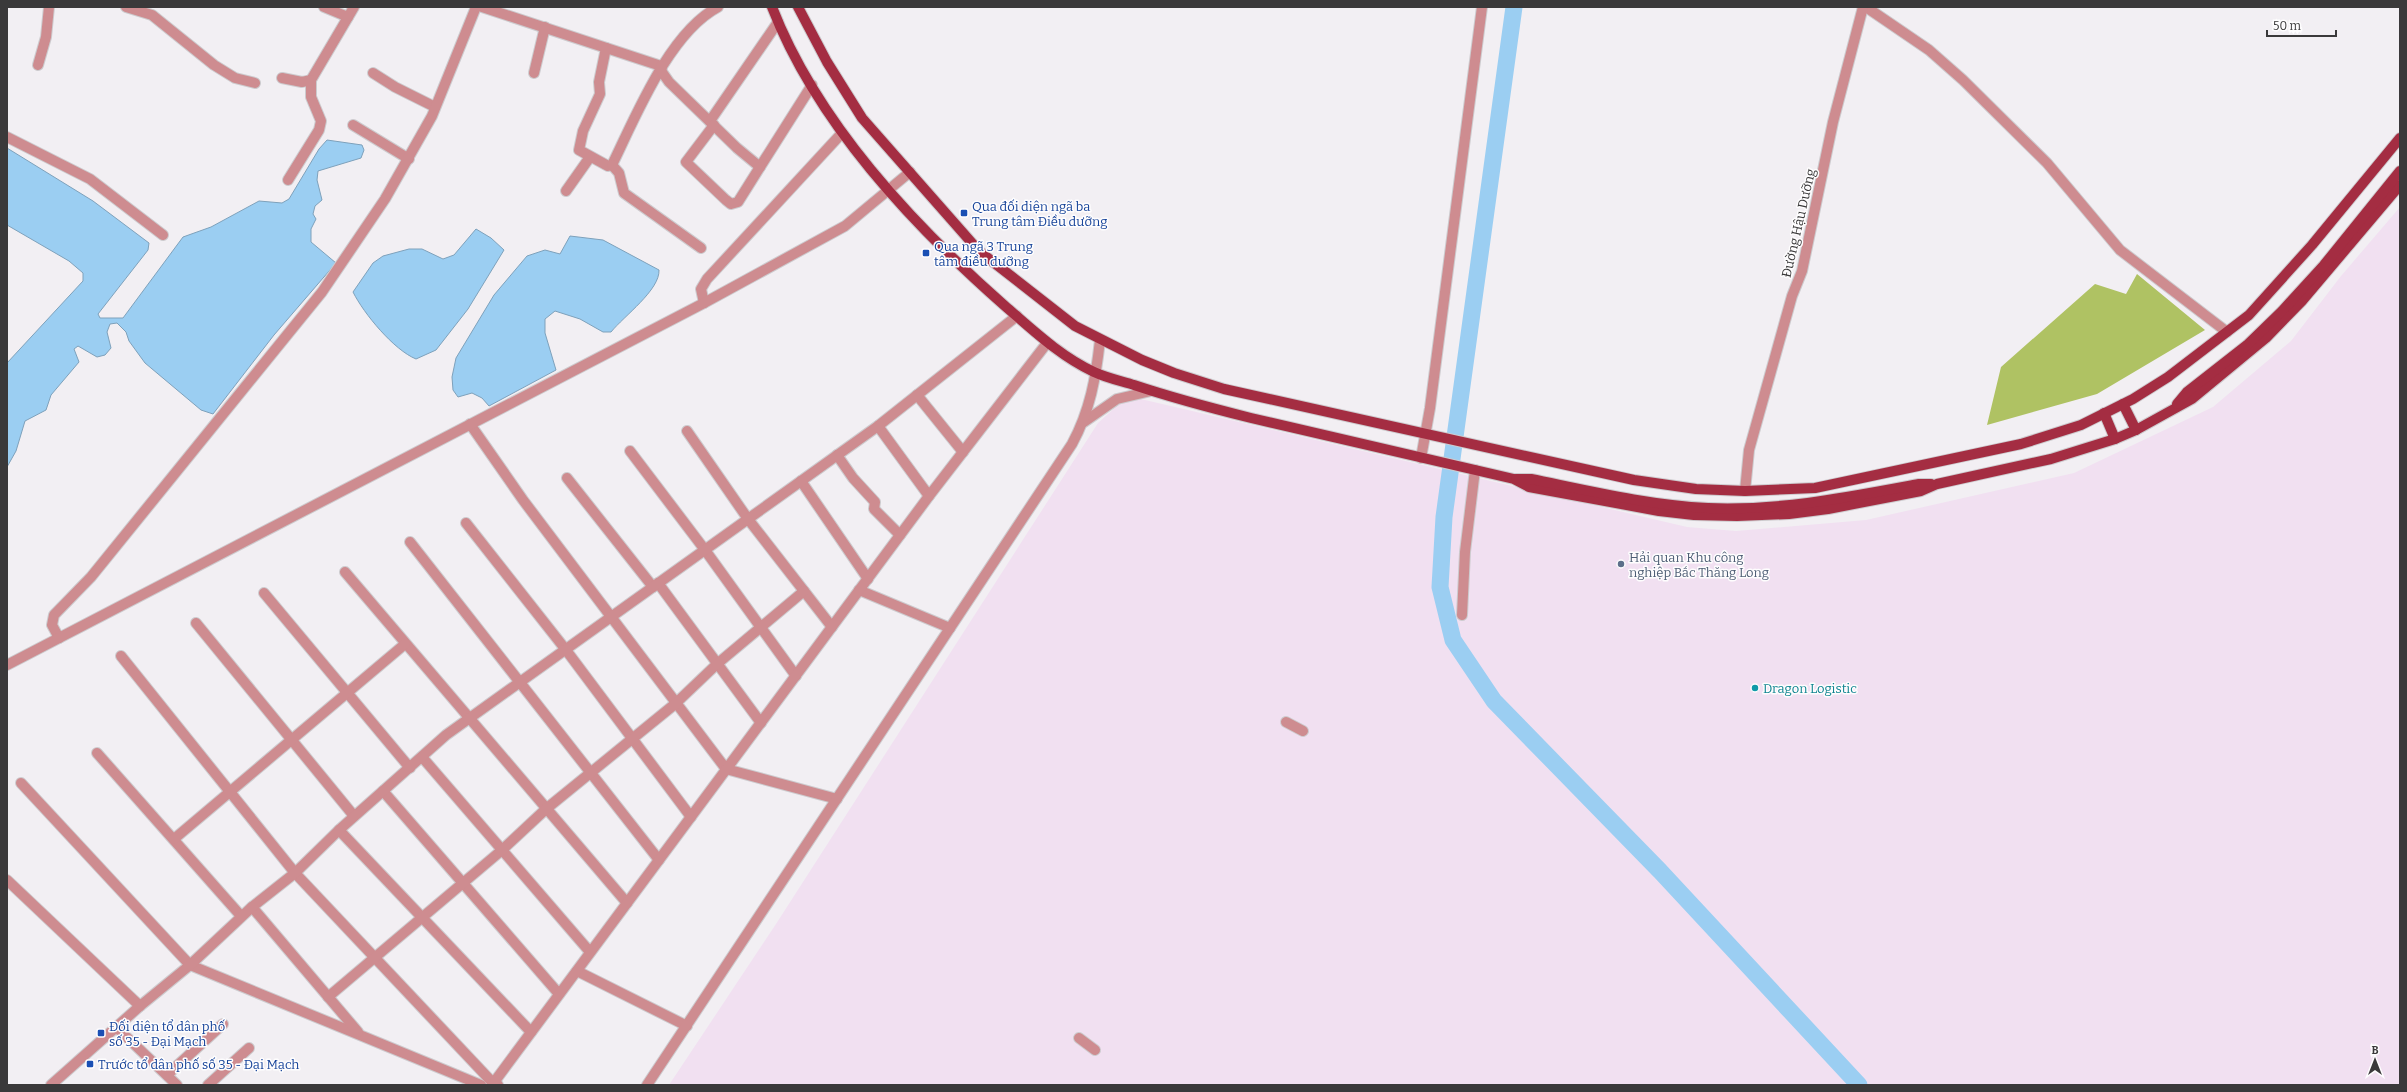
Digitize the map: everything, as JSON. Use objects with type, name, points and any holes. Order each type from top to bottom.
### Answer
[{"type":"main road","points":[[772,7],[778,22],[812,85],[842,133],[890,190],[936,241],[1047,343],[1096,373],[1191,404],[1514,479],[1529,487],[1658,511],[1694,515],[1737,516],[1789,514],[1828,509],[1921,491],[1937,484],[2051,459],[2114,439],[2136,430],[2174,407],[2192,399],[2266,338],[2302,301],[2400,185]]},
{"type":"main road","points":[[798,7],[827,62],[862,118],[979,251],[1075,326],[1100,340],[1174,373],[1224,389],[1634,480],[1696,489],[1745,490],[1822,486],[2021,444],[2081,425],[2123,404],[2168,377],[2249,315],[2312,245],[2400,138]]},
{"type":"main road","points":[[2174,407],[2187,392],[2247,344],[2282,311],[2324,265],[2400,171]]},
{"type":"main road","points":[[2123,404],[2136,430]]},
{"type":"main road","points":[[2104,413],[2114,439]]},
{"type":"street","points":[[38,65],[46,37],[49,7]]},
{"type":"street","points":[[126,7],[154,11],[214,65],[235,78],[255,83]]},
{"type":"street","points":[[324,7],[348,17]]},
{"type":"street","points":[[288,180],[319,130],[321,121],[311,97],[311,80],[354,7]]},
{"type":"street","points":[[59,638],[52,625],[54,615],[91,577],[322,292],[385,200],[409,159],[435,107],[476,7]]},
{"type":"street","points":[[482,7],[661,66]]},
{"type":"street","points":[[612,165],[661,66],[702,11],[718,7]]},
{"type":"street","points":[[1421,458],[1426,435],[1482,7]]},
{"type":"street","name":"Đường Hậu Dưỡng","points":[[1745,490],[1749,450],[1790,303],[1802,271],[1833,122],[1863,7]]},
{"type":"street","points":[[1866,7],[1929,50],[1963,80],[2047,163],[2120,250],[2227,332]]},
{"type":"street","points":[[778,22],[686,162],[731,204],[738,202],[812,85]]},
{"type":"street","points":[[534,73],[546,27]]},
{"type":"street","points":[[606,48],[599,82],[600,94],[583,131],[580,151],[606,166],[612,165]]},
{"type":"street","points":[[661,66],[666,79],[760,167]]},
{"type":"street","points":[[373,74],[435,107]]},
{"type":"street","points":[[282,78],[300,82],[311,80]]},
{"type":"street","points":[[353,125],[409,159]]},
{"type":"street","points":[[704,303],[701,289],[707,279],[842,133]]},
{"type":"street","points":[[7,137],[90,179],[163,235]]},
{"type":"street","points":[[566,191],[590,157]]},
{"type":"street","points":[[612,165],[619,173],[624,193],[702,248]]},
{"type":"street","points":[[7,665],[704,303],[845,226],[910,172]]},
{"type":"street","points":[[50,1085],[140,1006],[190,965],[241,916],[295,873],[354,816],[422,756],[519,683],[878,426],[1017,316]]},
{"type":"street","points":[[647,1085],[1072,444],[1084,422],[1096,373],[1100,340]]},
{"type":"street","points":[[121,656],[295,873],[494,1084],[658,860],[929,496],[1047,343]]},
{"type":"street","points":[[1084,422],[1117,399],[1151,391]]},
{"type":"street","points":[[917,395],[963,452]]},
{"type":"street","points":[[470,424],[523,500],[726,770],[837,799]]},
{"type":"street","points":[[878,426],[929,496]]},
{"type":"street","points":[[687,431],[748,520],[832,627]]},
{"type":"street","points":[[630,451],[705,550],[759,627],[796,676]]},
{"type":"street","points":[[837,455],[853,478],[875,502],[874,509],[900,535]]},
{"type":"street","points":[[1462,615],[1465,552],[1475,470]]},
{"type":"street","points":[[567,478],[656,585],[761,723]]},
{"type":"street","points":[[801,481],[868,579]]},
{"type":"street","points":[[466,523],[566,650],[691,817]]},
{"type":"street","points":[[410,542],[658,860]]},
{"type":"street","points":[[345,572],[468,720],[627,903]]},
{"type":"street","points":[[859,590],[950,628]]},
{"type":"street","points":[[328,997],[502,850],[546,809],[633,740],[675,704],[759,627],[804,591]]},
{"type":"street","points":[[264,593],[410,768]]},
{"type":"street","points":[[196,623],[354,816]]},
{"type":"street","points":[[174,839],[229,791],[405,644]]},
{"type":"street","points":[[1286,722],[1303,731]]},
{"type":"street","points":[[96,753],[241,916]]},
{"type":"street","points":[[422,756],[590,952]]},
{"type":"street","points":[[21,783],[190,965],[481,1085]]},
{"type":"street","points":[[383,791],[559,994]]},
{"type":"street","points":[[339,830],[531,1032]]},
{"type":"street","points":[[7,880],[140,1006]]},
{"type":"street","points":[[252,907],[359,1034]]},
{"type":"street","points":[[576,971],[687,1026]]},
{"type":"street","points":[[167,1075],[224,1024]]},
{"type":"street","points":[[116,1027],[177,1085]]},
{"type":"street","points":[[1079,1038],[1095,1050]]},
{"type":"street","points":[[208,1085],[248,1048]]},
{"type":"shaded area","points":[[2400,207],[2400,1085],[669,1085],[776,924],[1098,423],[1128,396],[1687,527],[1736,531],[1866,520],[2074,473],[2213,407],[2291,341],[2341,276]]},
{"type":"green space","points":[[2137,274],[2205,330],[2097,394],[1987,425],[2001,367],[2095,284],[2126,294]]},
{"type":"water","points":[[327,140],[362,145],[364,150],[361,158],[318,171],[317,180],[322,200],[315,206],[313,214],[316,219],[311,229],[311,242],[336,263],[274,335],[213,414],[201,410],[145,363],[129,341],[126,332],[117,323],[110,324],[107,332],[111,348],[105,355],[97,357],[78,346],[74,349],[79,362],[51,395],[46,410],[25,421],[16,451],[7,467],[7,363],[83,281],[83,273],[69,261],[7,225],[7,148],[93,201],[149,243],[148,250],[98,314],[100,318],[123,318],[183,237],[211,227],[259,201],[282,203],[289,199],[319,149]]},
{"type":"water","points":[[476,229],[491,238],[504,250],[468,309],[436,350],[416,359],[398,348],[389,340],[364,310],[353,292],[373,263],[383,256],[409,249],[422,249],[443,259],[454,255]]},
{"type":"water","points":[[570,236],[603,240],[659,270],[658,278],[654,286],[611,332],[603,332],[580,319],[555,311],[545,319],[545,333],[556,370],[489,406],[482,398],[472,393],[458,397],[453,390],[452,377],[456,358],[494,295],[527,256],[545,250],[560,254]]},
{"type":"waterway","points":[[1514,7],[1444,517],[1440,587],[1453,640],[1494,701],[1660,871],[1859,1085]]},
{"type":"place","name":"Qua đối diện ngã ba Trung tâm Điều dưỡng","points":[[964,213]]},
{"type":"place","name":"Qua ngã 3 Trung tâm điều dưỡng","points":[[926,253]]},
{"type":"place","name":"Hải quan Khu công nghiệp Bắc Thăng Long","points":[[1621,564]]},
{"type":"place","name":"Dragon Logistic","points":[[1755,688]]},
{"type":"place","name":"Đối diện tổ dân phố số 35 - Đại Mạch","points":[[101,1033]]},
{"type":"place","name":"Trước tổ dân phố số 35 - Đại Mạch","points":[[90,1064]]}]
